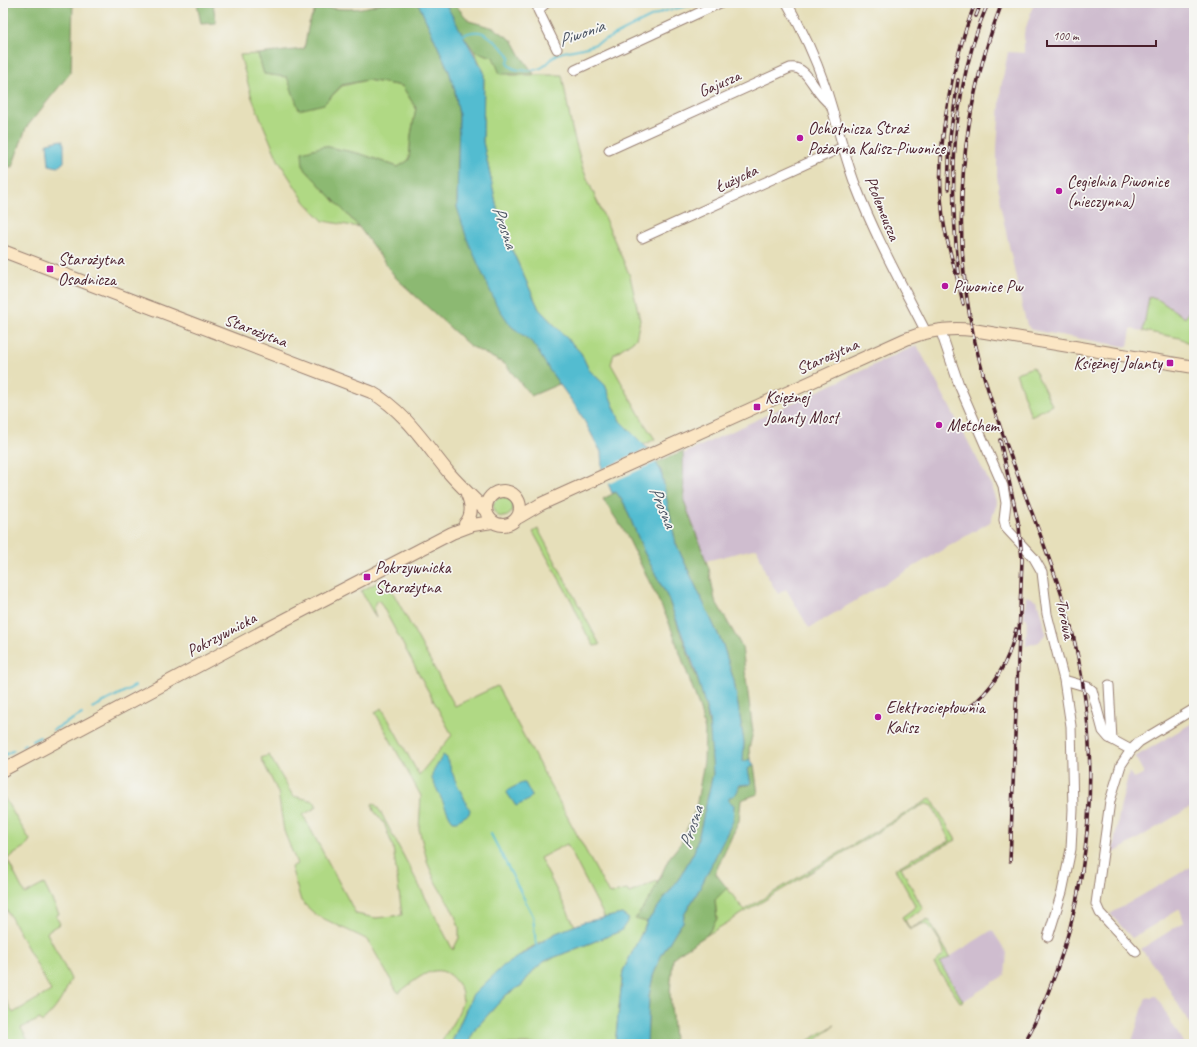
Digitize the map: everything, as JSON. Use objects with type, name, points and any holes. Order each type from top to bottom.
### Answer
[{"type":"street","points":[[546,3],[538,10],[556,50]]},
{"type":"street","points":[[575,70],[720,3]]},
{"type":"street","name":"Ptolemeusza","points":[[787,3],[814,58],[855,183],[882,250],[926,332]]},
{"type":"street","name":"Gajusza","points":[[610,150],[790,68],[801,70],[806,74],[818,94],[830,104]]},
{"type":"street","name":"Łużycka","points":[[642,238],[843,146]]},
{"type":"street","name":"Starożytna","points":[[3,251],[371,392],[389,403],[404,417],[466,491],[486,511]]},
{"type":"street","points":[[940,329],[977,330],[1194,367]]},
{"type":"street","name":"Starożytna","points":[[541,504],[906,338],[940,329]]},
{"type":"street","name":"Torowa","points":[[940,329],[959,385],[1003,486],[1006,503],[1004,520],[1006,528],[1034,558],[1042,572],[1047,614],[1064,680],[1071,726],[1073,825],[1065,878],[1055,918],[1048,937]]},
{"type":"street","points":[[466,491],[491,495],[501,491],[506,491],[515,495],[521,505],[519,517]]},
{"type":"street","points":[[461,528],[471,512],[472,506],[466,491]]},
{"type":"street","points":[[491,495],[486,505],[486,511],[492,522],[496,524],[506,525],[515,521],[541,504]]},
{"type":"street","points":[[518,499],[532,504],[541,504]]},
{"type":"street","name":"Pokrzywnicka","points":[[3,770],[271,627],[461,528],[486,511]]},
{"type":"street","name":"Pokrzywnicka","points":[[461,528],[473,524],[492,522]]},
{"type":"street","points":[[1064,680],[1088,687],[1092,690],[1103,731],[1112,740],[1130,750]]},
{"type":"street","points":[[1109,685],[1112,740]]},
{"type":"street","points":[[1136,952],[1100,912],[1096,899],[1110,800],[1122,765],[1130,750],[1139,742],[1194,709]]},
{"type":"shaded area","points":[[1034,3],[1194,3],[1194,303],[1185,318],[1159,300],[1149,297],[1143,331],[1131,329],[1128,347],[1032,330],[1027,325],[1000,204],[997,175],[997,148],[1001,87],[1008,52],[1024,53],[1024,33]]},
{"type":"shaded area","points":[[917,345],[991,485],[997,504],[990,522],[809,628],[786,589],[778,594],[766,574],[757,548],[706,561],[684,501],[683,454]]},
{"type":"shaded area","points":[[1026,596],[1037,600],[1046,633],[1039,642],[1026,646],[1027,618],[1024,618]]},
{"type":"shaded area","points":[[1194,722],[1194,813],[1189,808],[1112,854],[1121,804],[1129,772],[1134,779],[1144,773],[1135,757]]},
{"type":"shaded area","points":[[1194,865],[1194,1031],[1160,974],[1141,949],[1184,922],[1180,909],[1132,938],[1110,914]]},
{"type":"shaded area","points":[[992,930],[1007,953],[1005,975],[963,1001],[940,963]]},
{"type":"shaded area","points":[[1156,996],[1184,1044],[1131,1044],[1146,998]]},
{"type":"green space","points":[[3,3],[73,3],[71,72],[26,128],[12,167],[3,166]]},
{"type":"green space","points":[[197,3],[213,3],[216,23],[201,24]]},
{"type":"green space","points":[[381,3],[418,3],[449,71],[455,91],[459,115],[457,207],[511,326],[533,343],[559,384],[531,396],[505,364],[470,346],[396,278],[359,227],[303,167],[302,152],[324,146],[361,154],[398,167],[409,160],[411,135],[416,108],[402,86],[367,80],[342,85],[324,104],[299,110],[287,77],[264,74],[258,54],[304,49],[309,23],[317,6],[358,9]]},
{"type":"green space","points":[[445,3],[454,3],[469,21],[494,28],[513,41],[521,56],[534,74],[500,74],[493,57],[474,51],[460,31]]},
{"type":"green space","points":[[474,51],[493,57],[510,75],[562,75],[572,129],[583,169],[630,276],[640,320],[636,339],[614,354],[611,364],[655,439],[644,445],[620,421],[605,385],[589,370],[581,353],[539,309],[501,226],[483,142],[484,72]]},
{"type":"green space","points":[[258,54],[264,74],[287,77],[324,104],[342,86],[367,80],[402,86],[416,108],[411,135],[409,160],[398,167],[361,154],[324,146],[303,167],[359,227],[323,221],[305,202],[278,160],[252,98],[240,55]]},
{"type":"green space","points":[[1149,297],[1159,300],[1185,318],[1194,303],[1194,346],[1180,338],[1143,331]]},
{"type":"green space","points":[[1033,367],[1052,405],[1031,416],[1016,373]]},
{"type":"green space","points":[[683,451],[684,501],[709,569],[715,600],[742,647],[753,732],[749,749],[750,759],[743,763],[744,742],[734,681],[723,645],[676,544],[661,471],[656,463]]},
{"type":"green space","points":[[616,492],[624,503],[644,552],[668,598],[704,698],[711,735],[713,774],[694,852],[680,877],[647,922],[635,919],[651,897],[669,858],[681,843],[696,808],[704,761],[705,731],[699,706],[668,620],[626,534],[603,499]]},
{"type":"green space","points":[[499,497],[507,497],[513,503],[513,511],[507,517],[499,517],[493,511],[493,503]]},
{"type":"green space","points":[[538,529],[600,645],[594,646],[586,633],[572,602],[533,532]]},
{"type":"green space","points":[[385,578],[455,706],[497,686],[609,894],[627,890],[630,893],[659,880],[651,897],[636,918],[647,922],[623,971],[615,1044],[471,1044],[470,1039],[476,1028],[506,995],[522,985],[533,971],[545,961],[616,933],[622,914],[605,918],[567,844],[540,858],[575,926],[556,933],[525,951],[472,996],[451,1044],[441,1044],[459,1011],[462,1003],[462,997],[459,986],[450,975],[442,971],[428,973],[398,993],[368,940],[316,915],[301,901],[291,867],[297,864],[284,831],[278,792],[261,758],[269,755],[293,796],[314,801],[317,807],[303,815],[356,914],[376,918],[402,915],[393,847],[384,823],[374,811],[372,804],[374,803],[380,811],[453,950],[459,938],[459,927],[454,913],[436,883],[428,864],[419,829],[421,796],[375,712],[382,708],[419,775],[452,735],[379,600],[375,603],[374,612],[376,618],[361,591]]},
{"type":"green space","points":[[754,765],[758,794],[741,800],[739,821],[716,871],[716,874],[727,888],[715,900],[717,919],[707,935],[676,955],[673,959],[670,993],[674,1039],[670,1044],[649,1044],[647,1043],[649,996],[653,976],[661,956],[683,922],[684,915],[700,888],[712,863],[729,797],[739,785],[749,785],[748,769]]},
{"type":"green space","points":[[3,796],[30,840],[25,847],[7,859],[25,894],[44,884],[59,914],[56,916],[60,924],[49,930],[47,933],[71,979],[59,1002],[42,1022],[40,1019],[21,1028],[30,1044],[3,1044],[3,995],[13,1013],[51,991],[3,903]]},
{"type":"green space","points":[[931,798],[956,840],[901,867],[923,909],[905,920],[910,929],[928,919],[950,957],[940,963],[963,1001],[960,1002],[934,964],[944,954],[942,946],[936,935],[925,924],[920,924],[910,930],[902,917],[914,908],[915,905],[895,869],[915,857],[950,841],[932,806],[926,804],[707,935],[717,919],[715,900],[727,888],[744,910]]},
{"type":"green space","points":[[835,1025],[811,1044],[802,1044]]},
{"type":"water","name":"Prosna","points":[[418,3],[445,3],[484,72],[483,142],[501,226],[539,309],[581,353],[589,370],[605,385],[620,421],[647,448],[661,471],[676,544],[723,645],[734,681],[744,742],[743,762],[750,759],[754,765],[748,769],[751,784],[739,785],[736,793],[729,797],[729,801],[734,805],[733,821],[700,888],[684,915],[683,922],[661,956],[653,976],[649,996],[647,1044],[615,1044],[623,971],[647,922],[680,877],[694,852],[713,774],[709,718],[694,666],[668,598],[644,552],[624,503],[616,492],[612,493],[602,469],[601,452],[579,411],[550,371],[533,343],[511,326],[496,304],[467,239],[457,207],[459,115],[455,91],[449,71]]},
{"type":"water","points":[[62,140],[64,144],[64,162],[58,167],[49,165],[47,143]]},
{"type":"water","points":[[443,755],[447,758],[455,780],[470,810],[469,814],[457,821],[453,821],[450,817],[432,779],[432,774]]},
{"type":"water","points":[[525,783],[532,796],[527,801],[516,806],[507,793],[508,790]]},
{"type":"water","points":[[622,914],[629,919],[621,931],[545,961],[533,971],[522,985],[506,995],[476,1028],[470,1039],[471,1044],[451,1044],[472,996],[503,966],[556,933],[584,922]]},
{"type":"pier","points":[[649,448],[657,462],[606,485],[600,470]]},
{"type":"waterway","name":"Piwonia","points":[[461,36],[473,32],[487,35],[507,53],[510,58],[507,63],[509,66],[521,70],[535,70],[544,66],[557,54],[585,48],[662,12],[694,3]]},
{"type":"waterway","points":[[92,708],[135,686]]},
{"type":"waterway","points":[[53,730],[82,714]]},
{"type":"waterway","points":[[32,741],[40,737]]},
{"type":"waterway","points":[[3,756],[14,750]]},
{"type":"waterway","points":[[491,834],[533,916],[536,945]]},
{"type":"railway","points":[[963,304],[943,218],[941,165],[943,137],[952,81],[966,28],[975,3]]},
{"type":"railway","points":[[976,16],[981,3]]},
{"type":"railway","points":[[959,273],[954,205],[956,136],[960,102],[967,68],[976,35],[988,3]]},
{"type":"railway","points":[[1002,3],[988,43],[977,84],[969,126],[964,168],[962,254],[974,338],[982,371],[1003,435],[1061,593],[1076,649],[1086,706],[1090,764],[1088,822],[1080,880],[1067,936],[1049,991],[1024,1044]]},
{"type":"railway","points":[[948,189],[950,137],[958,80]]},
{"type":"railway","points":[[1000,440],[1019,526],[1022,560],[1010,861]]},
{"type":"railway","points":[[965,711],[992,685],[1009,653],[1016,629]]},
{"type":"place","name":"Ochotnicza Straż Pożarna Kalisz-Piwonice","points":[[800,138]]},
{"type":"place","name":"Cegielnia Piwonice (nieczynna)","points":[[1059,191]]},
{"type":"place","name":"Starożytna Osadnicza","points":[[50,269]]},
{"type":"place","name":"Piwonice Pw","points":[[945,286]]},
{"type":"place","name":"Księżnej Jolanty","points":[[1170,363]]},
{"type":"place","name":"Księżnej Jolanty Most","points":[[757,407]]},
{"type":"place","name":"Metchem","points":[[939,425]]},
{"type":"place","name":"Pokrzywnicka Starożytna","points":[[367,577]]},
{"type":"place","name":"Elektrociepłownia Kalisz","points":[[878,717]]}]
